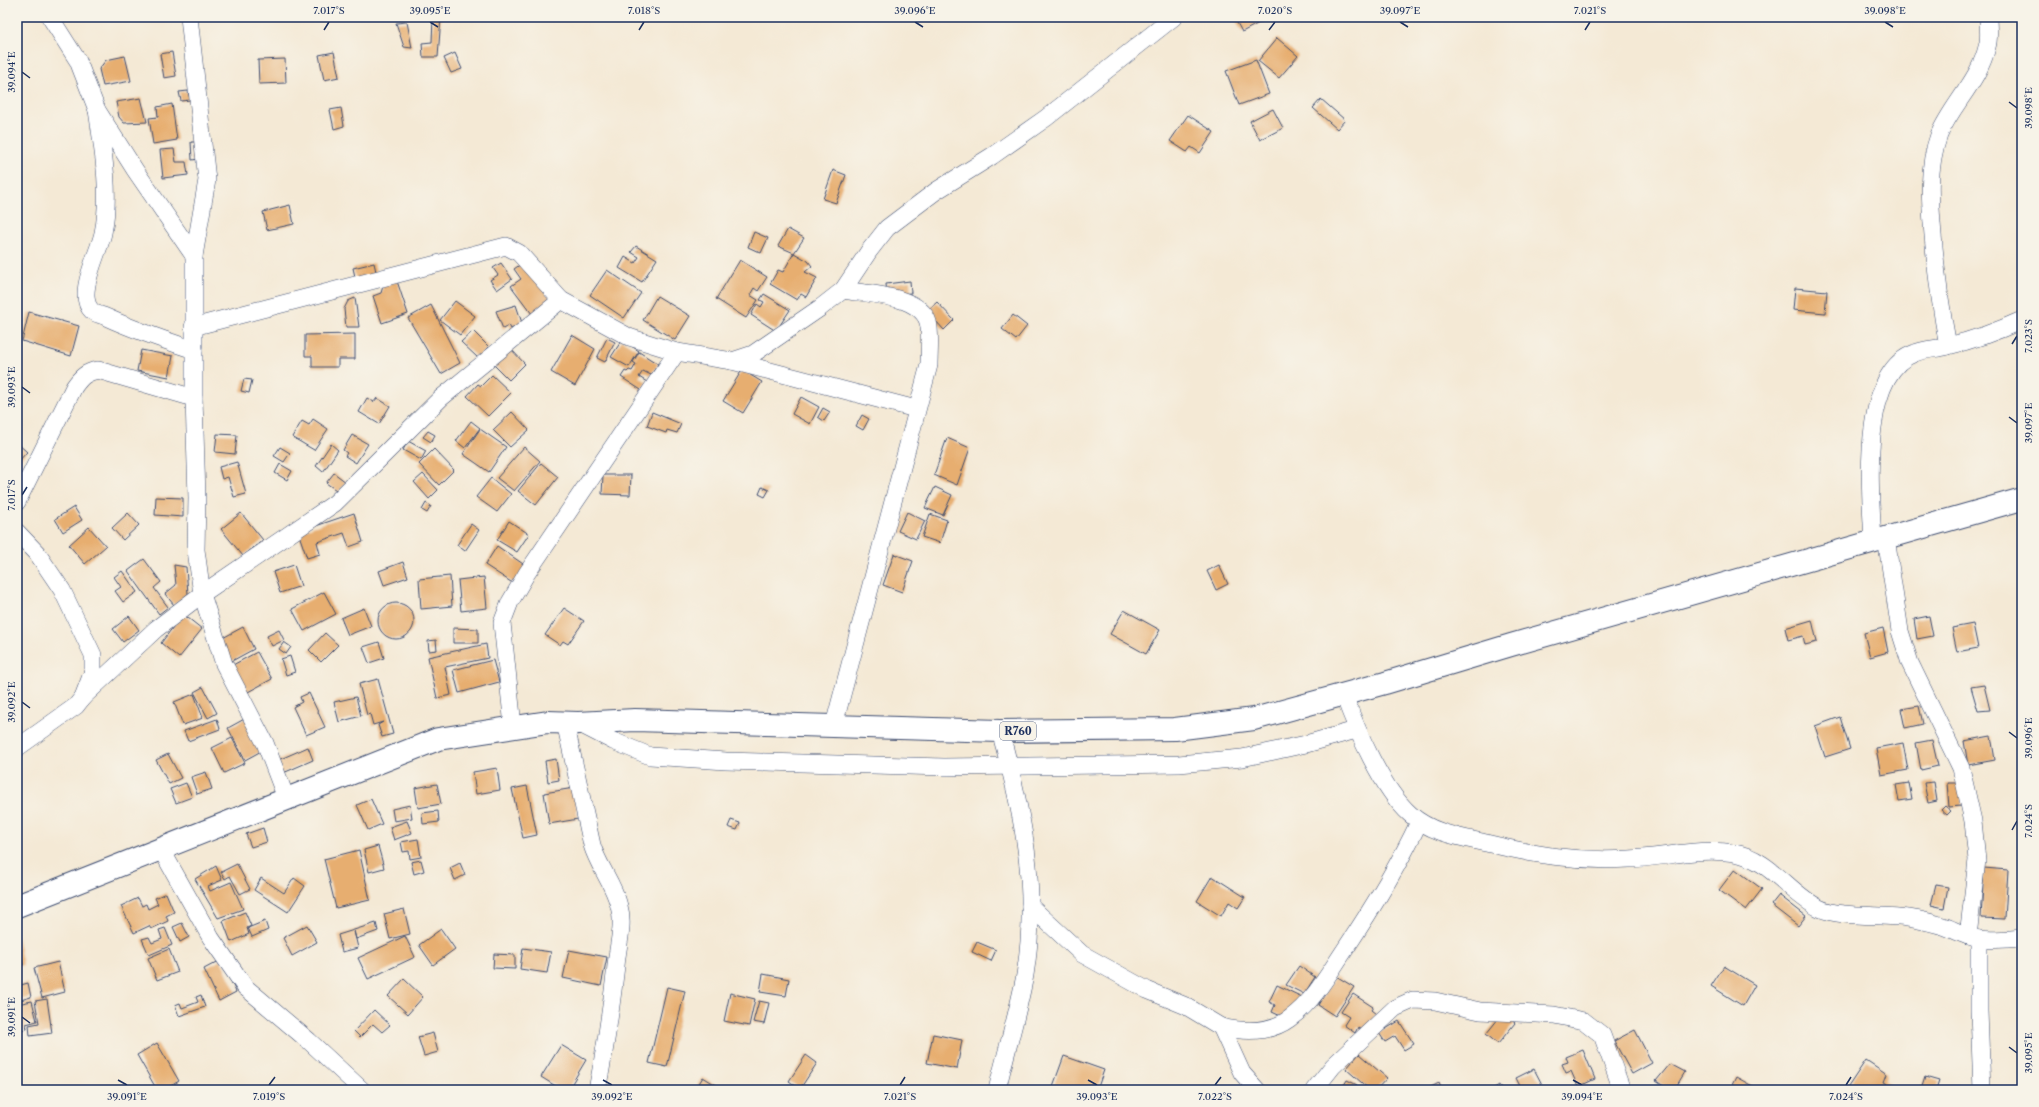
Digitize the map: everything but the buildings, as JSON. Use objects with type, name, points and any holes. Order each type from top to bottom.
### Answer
[{"type":"main road","name":"R760","points":[[17,906],[286,798],[438,739],[513,726],[548,722],[635,720],[1000,731],[1175,729],[1254,719],[1344,695],[1518,643],[2022,499]]},
{"type":"street","points":[[50,17],[78,61],[97,110],[135,170],[194,256]]},
{"type":"street","points":[[189,17],[207,180],[194,256],[193,327],[197,498],[196,550],[202,594],[224,664],[265,743],[286,798]]},
{"type":"street","points":[[732,361],[753,354],[843,290],[869,251],[887,228],[936,191],[992,156],[1046,118],[1174,17]]},
{"type":"street","points":[[1948,346],[1940,304],[1929,182],[1933,155],[1940,134],[1975,77],[1983,60],[1988,46],[1988,17]]},
{"type":"street","points":[[97,110],[105,158],[106,197],[103,233],[85,290],[85,300],[92,311],[114,321],[194,350]]},
{"type":"street","points":[[193,327],[502,246],[510,247],[519,253],[562,300],[590,318],[628,337],[677,352],[732,361],[916,409]]},
{"type":"street","points":[[834,725],[916,409],[929,365],[928,323],[922,310],[908,302],[843,290]]},
{"type":"street","points":[[17,748],[76,706],[83,697],[156,629],[202,594],[335,503],[441,398],[562,300]]},
{"type":"street","points":[[1982,1090],[1974,938],[1977,860],[1973,821],[1961,768],[1916,677],[1900,631],[1879,540],[1871,487],[1872,423],[1877,402],[1888,377],[1903,361],[1914,353],[1988,336],[2022,320]]},
{"type":"street","points":[[513,726],[502,622],[510,602],[527,573],[677,352]]},
{"type":"street","points":[[17,502],[74,387],[80,378],[89,372],[98,370],[194,398]]},
{"type":"street","points":[[17,532],[37,553],[62,590],[93,655],[93,671],[83,697]]},
{"type":"street","points":[[1344,695],[1356,730],[1389,788],[1402,806],[1419,822],[1446,834],[1565,859],[1596,861],[1712,851],[1735,853],[1748,857],[1771,870],[1806,899],[1821,909],[1835,912],[1907,918],[1932,922],[1974,938],[2022,938]]},
{"type":"street","points":[[572,722],[625,747],[650,756],[726,761],[1010,767],[1179,764],[1242,758],[1306,744],[1356,730]]},
{"type":"street","points":[[572,722],[592,845],[595,855],[620,906],[621,919],[612,997],[597,1090]]},
{"type":"street","points":[[997,1090],[1025,974],[1030,906],[1028,853],[1021,812],[1000,731]]},
{"type":"street","points":[[1030,906],[1082,954],[1147,990],[1186,1006],[1221,1027],[1237,1030],[1262,1030],[1288,1020],[1312,997],[1366,918],[1408,847],[1419,822]]},
{"type":"street","points":[[161,849],[211,938],[244,987],[309,1041],[362,1090]]},
{"type":"street","points":[[1314,1090],[1333,1066],[1395,1008],[1413,1000],[1435,1001],[1480,1011],[1554,1015],[1584,1021],[1602,1035],[1622,1090]]},
{"type":"street","points":[[1221,1027],[1242,1073],[1257,1090]]}]
